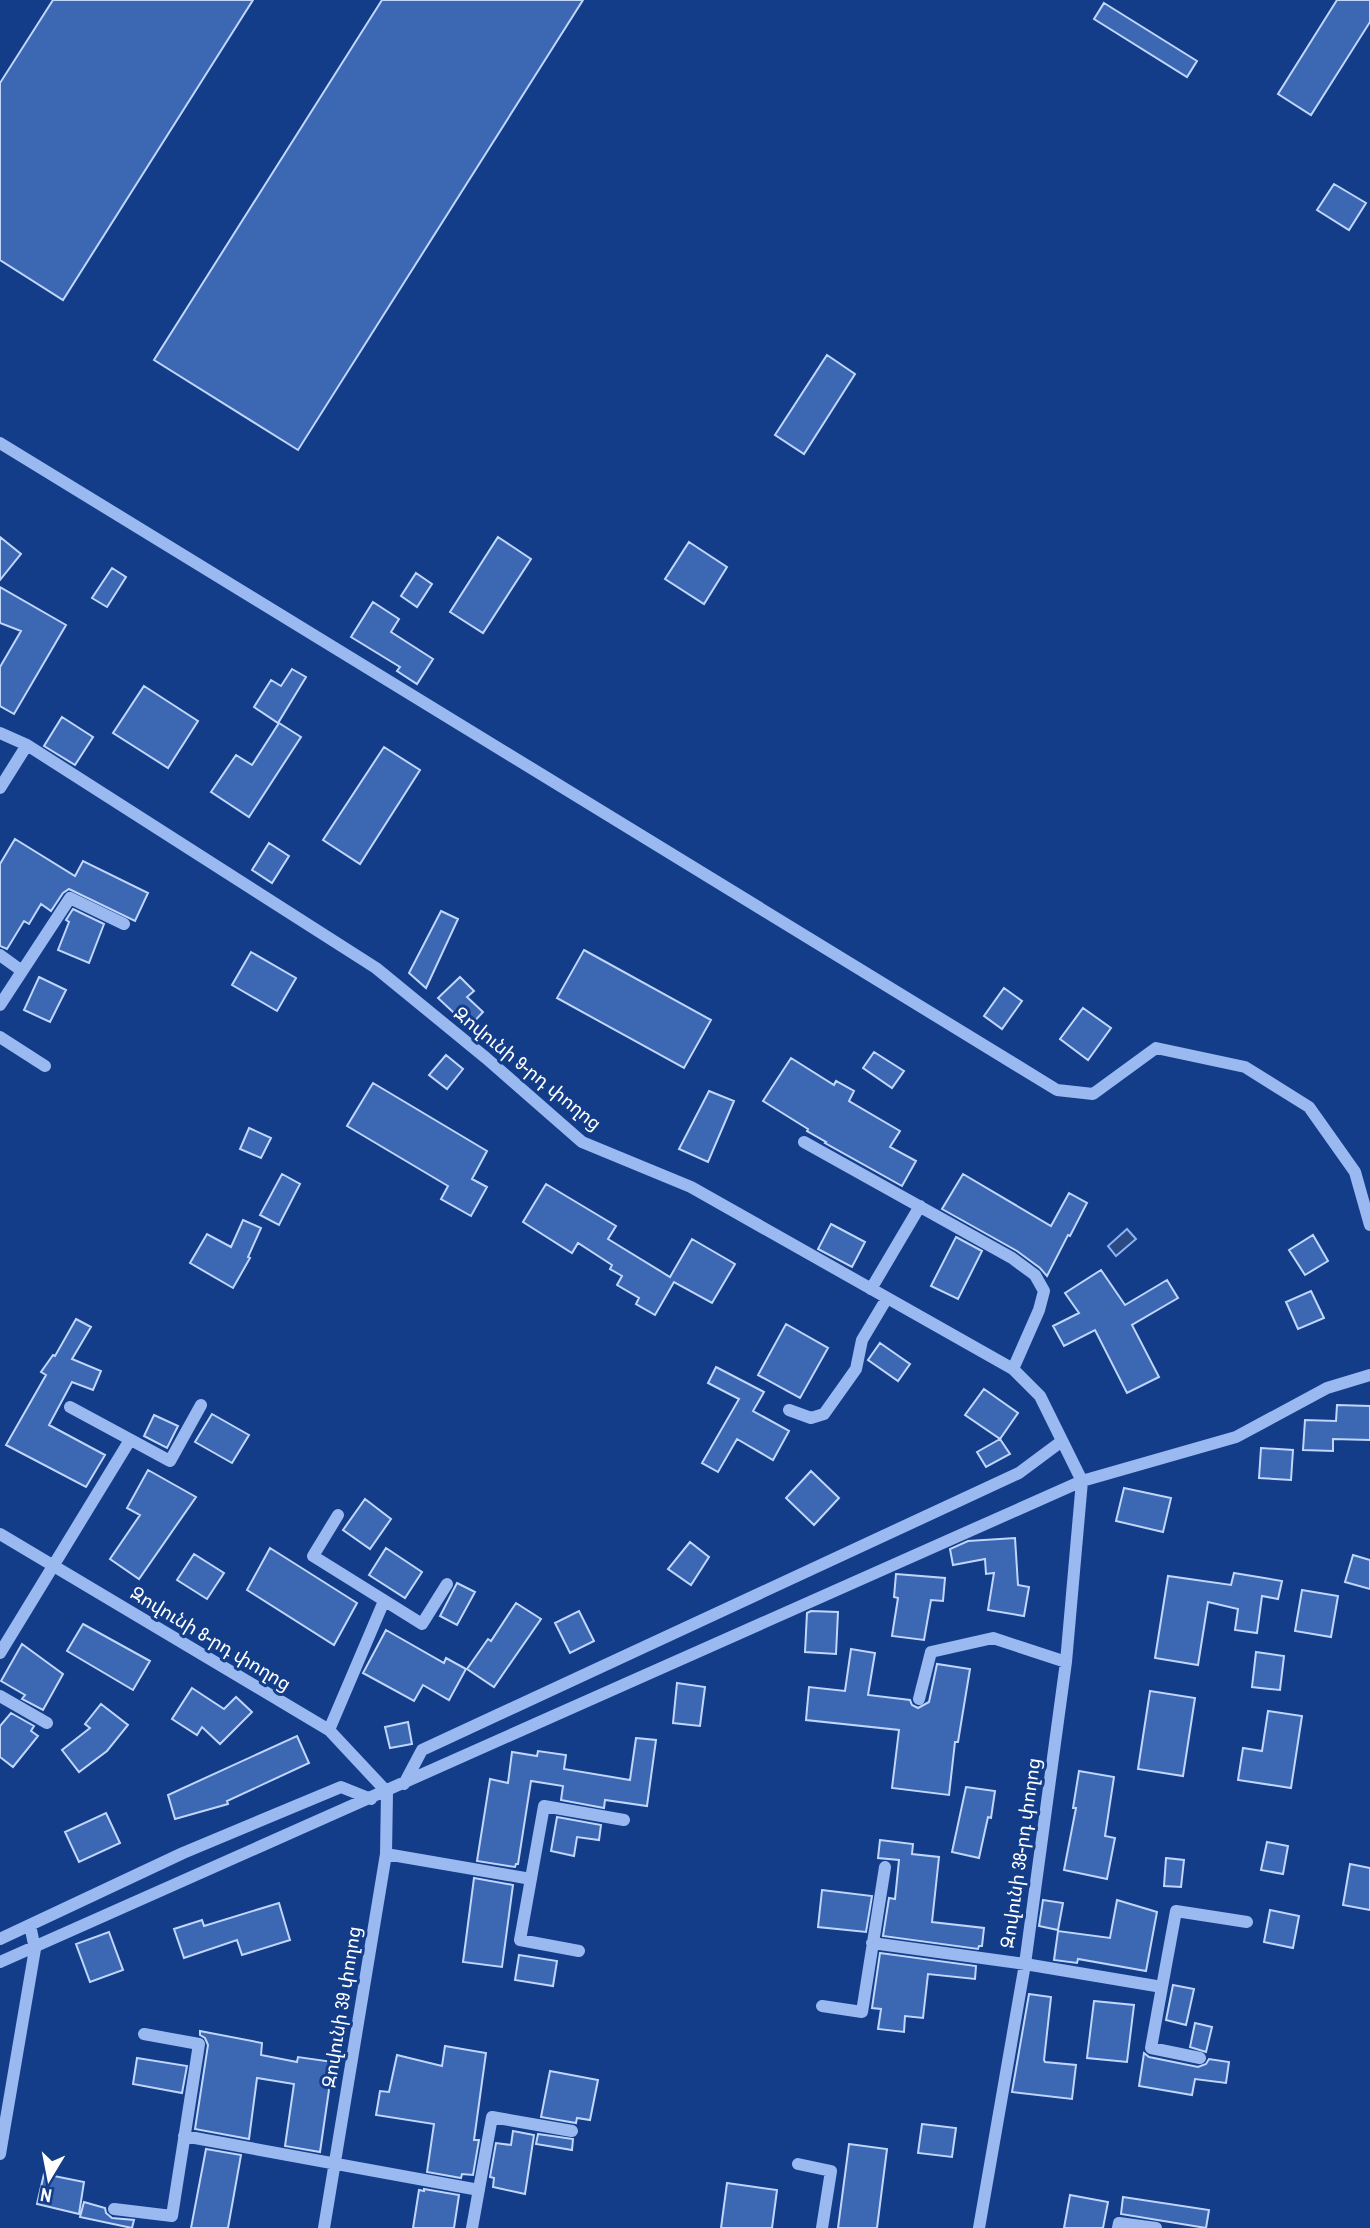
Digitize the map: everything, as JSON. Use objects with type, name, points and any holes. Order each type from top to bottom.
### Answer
[{"type":"street","points":[[0,443],[1057,1090],[1093,1094],[1156,1048],[1245,1067],[1309,1107],[1355,1172],[1370,1225]]},
{"type":"street","name":"Զովունի 9-րդ փողոց","points":[[0,733],[27,745],[376,968],[486,1058],[582,1142],[691,1187],[1013,1370],[1040,1396],[1082,1481]]},
{"type":"street","points":[[0,788],[27,745]]},
{"type":"street","points":[[0,1005],[70,898],[124,925]]},
{"type":"street","points":[[0,955],[23,971]]},
{"type":"street","points":[[0,1037],[45,1066]]},
{"type":"street","points":[[804,1142],[1012,1258],[1035,1275],[1044,1291],[1039,1310],[1013,1370]]},
{"type":"street","points":[[871,1289],[920,1206]]},
{"type":"street","points":[[789,1410],[811,1418],[824,1414],[856,1369],[862,1340],[887,1298]]},
{"type":"street","points":[[0,1962],[35,1949],[1082,1481],[1236,1437],[1327,1388],[1370,1375]]},
{"type":"street","points":[[70,1407],[170,1461],[201,1405]]},
{"type":"street","points":[[0,1653],[130,1440]]},
{"type":"street","points":[[404,1784],[422,1750],[1019,1473],[1062,1441]]},
{"type":"street","name":"Զովունի 38-րդ փողոց","points":[[979,2228],[1024,1964],[1066,1662],[1082,1481]]},
{"type":"street","points":[[338,1515],[313,1556],[384,1601],[422,1625],[447,1584]]},
{"type":"street","name":"Զովունի 8-րդ փողոց","points":[[0,1534],[329,1730],[387,1792]]},
{"type":"street","points":[[329,1730],[384,1601]]},
{"type":"street","points":[[919,1699],[931,1652],[993,1638],[1066,1662]]},
{"type":"street","points":[[0,1696],[47,1723]]},
{"type":"street","points":[[0,1939],[183,1853],[341,1787],[371,1799]]},
{"type":"street","name":"Զովունի 39 փողոց","points":[[324,2228],[386,1854],[387,1792]]},
{"type":"street","points":[[579,1951],[520,1940],[544,1806],[624,1820]]},
{"type":"street","points":[[386,1854],[531,1879]]},
{"type":"street","points":[[822,2006],[862,2011],[885,1867]]},
{"type":"street","points":[[1200,2058],[1151,2048],[1176,1910],[1247,1922]]},
{"type":"street","points":[[0,2154],[35,1949],[30,1925]]},
{"type":"street","points":[[872,1943],[1024,1964],[1161,1987]]},
{"type":"street","points":[[114,2209],[172,2216],[199,2043],[144,2034]]},
{"type":"street","points":[[472,2228],[492,2117],[572,2131]]},
{"type":"street","points":[[184,2136],[479,2190]]},
{"type":"street","points":[[798,2164],[831,2171],[822,2228]]},
{"type":"street","points":[[1118,2228],[1119,2223],[1156,2228]]},
{"type":"water","points":[[1127,1229],[1136,1239],[1116,1256],[1108,1246]]},
{"type":"building","points":[[53,0],[253,0],[63,300],[0,260],[0,83]]},
{"type":"building","points":[[382,0],[583,0],[298,450],[154,360]]},
{"type":"building","points":[[1337,0],[1370,0],[1370,22],[1311,115],[1278,94]]},
{"type":"building","points":[[1104,3],[1197,61],[1187,77],[1094,19]]},
{"type":"building","points":[[1334,184],[1366,203],[1349,230],[1317,210]]},
{"type":"building","points":[[827,355],[855,374],[804,454],[775,435]]},
{"type":"building","points":[[0,537],[21,554],[0,580]]},
{"type":"building","points":[[498,537],[531,559],[483,633],[450,612]]},
{"type":"building","points":[[689,542],[727,567],[704,604],[665,579]]},
{"type":"building","points":[[112,568],[126,577],[107,607],[92,598]]},
{"type":"building","points":[[416,573],[432,584],[417,607],[401,596]]},
{"type":"building","points":[[0,587],[66,625],[14,714],[0,706],[0,667],[21,631],[0,623]]},
{"type":"building","points":[[373,602],[399,619],[391,632],[433,659],[417,684],[397,671],[400,667],[351,637]]},
{"type":"building","points":[[292,669],[306,677],[278,723],[254,707],[271,680],[281,686]]},
{"type":"building","points":[[144,686],[198,721],[168,768],[113,733]]},
{"type":"building","points":[[62,717],[93,737],[75,765],[44,746]]},
{"type":"building","points":[[279,723],[301,737],[249,817],[211,792],[236,755],[252,765]]},
{"type":"building","points":[[384,747],[420,770],[360,864],[323,840]]},
{"type":"building","points":[[15,839],[75,876],[83,861],[148,893],[135,921],[69,889],[63,893],[51,911],[41,904],[29,924],[24,921],[7,949],[0,946],[0,864]]},
{"type":"building","points":[[269,843],[289,856],[272,883],[252,870]]},
{"type":"building","points":[[73,909],[104,924],[89,963],[58,950],[69,922],[66,920]]},
{"type":"building","points":[[441,911],[458,919],[426,988],[409,973]]},
{"type":"building","points":[[584,950],[711,1020],[684,1068],[557,998]]},
{"type":"building","points":[[251,952],[296,978],[277,1011],[232,985]]},
{"type":"building","points":[[39,977],[66,990],[50,1022],[24,1010]]},
{"type":"building","points":[[460,977],[474,991],[467,997],[483,1012],[469,1027],[438,998]]},
{"type":"building","points":[[1004,988],[1022,1001],[1002,1029],[984,1016]]},
{"type":"building","points":[[1083,1008],[1111,1028],[1088,1060],[1060,1039]]},
{"type":"building","points":[[874,1052],[904,1071],[892,1088],[863,1068]]},
{"type":"building","points":[[446,1055],[463,1069],[447,1089],[429,1075]]},
{"type":"building","points":[[791,1058],[834,1085],[836,1081],[854,1091],[849,1101],[900,1131],[890,1147],[916,1161],[902,1186],[825,1143],[763,1101]]},
{"type":"building","points":[[373,1083],[487,1151],[472,1179],[487,1187],[471,1216],[441,1199],[448,1186],[347,1126]]},
{"type":"building","points":[[709,1091],[734,1101],[708,1162],[679,1149]]},
{"type":"building","points":[[249,1128],[271,1138],[261,1158],[240,1149]]},
{"type":"building","points":[[282,1174],[300,1184],[279,1225],[260,1215]]},
{"type":"building","points":[[963,1174],[1051,1226],[1069,1193],[1087,1203],[1047,1276],[1017,1251],[942,1209]]},
{"type":"building","points":[[546,1184],[616,1226],[608,1239],[670,1277],[692,1239],[735,1264],[712,1303],[674,1282],[655,1315],[636,1304],[639,1298],[617,1285],[622,1276],[610,1269],[612,1265],[578,1243],[572,1253],[523,1222]]},
{"type":"building","points":[[243,1220],[261,1228],[248,1257],[250,1258],[233,1288],[190,1263],[207,1234],[231,1247]]},
{"type":"building","points":[[831,1224],[865,1242],[852,1267],[818,1249]]},
{"type":"building","points":[[1313,1235],[1328,1261],[1305,1275],[1289,1250]]},
{"type":"building","points":[[956,1237],[982,1251],[958,1299],[931,1286]]},
{"type":"building","points":[[1101,1270],[1125,1305],[1167,1280],[1178,1298],[1132,1325],[1159,1377],[1127,1393],[1095,1330],[1064,1346],[1053,1326],[1079,1313],[1065,1293]]},
{"type":"building","points":[[1311,1291],[1324,1318],[1298,1329],[1286,1302]]},
{"type":"building","points":[[76,1319],[91,1327],[72,1359],[101,1371],[93,1390],[72,1382],[49,1425],[105,1455],[86,1487],[6,1445],[46,1375],[41,1372],[53,1355],[55,1356]]},
{"type":"building","points":[[786,1324],[828,1348],[800,1398],[758,1375]]},
{"type":"building","points":[[880,1343],[910,1364],[898,1381],[868,1360]]},
{"type":"building","points":[[716,1367],[764,1392],[753,1411],[789,1431],[773,1460],[737,1439],[718,1472],[702,1463],[739,1399],[708,1383]]},
{"type":"building","points":[[984,1389],[1018,1413],[1000,1439],[965,1415]]},
{"type":"building","points":[[1337,1405],[1370,1406],[1370,1440],[1333,1439],[1333,1451],[1303,1450],[1305,1420],[1336,1421]]},
{"type":"building","points":[[212,1414],[249,1435],[232,1463],[195,1442]]},
{"type":"building","points":[[154,1415],[178,1426],[167,1448],[144,1436]]},
{"type":"building","points":[[1000,1439],[1010,1454],[986,1467],[977,1452]]},
{"type":"building","points":[[1261,1448],[1293,1450],[1291,1480],[1259,1478]]},
{"type":"building","points":[[148,1470],[196,1497],[139,1579],[110,1559],[140,1515],[127,1508]]},
{"type":"building","points":[[811,1471],[839,1498],[814,1525],[786,1498]]},
{"type":"building","points":[[1124,1488],[1171,1498],[1163,1532],[1116,1521]]},
{"type":"building","points":[[365,1499],[391,1519],[370,1549],[343,1530]]},
{"type":"building","points":[[1015,1538],[1018,1585],[1029,1587],[1024,1616],[988,1610],[994,1573],[986,1574],[985,1559],[953,1565],[950,1549],[968,1541]]},
{"type":"building","points":[[690,1542],[709,1557],[691,1585],[668,1569]]},
{"type":"building","points":[[270,1548],[357,1603],[334,1645],[247,1590]]},
{"type":"building","points":[[386,1548],[422,1572],[405,1598],[369,1575]]},
{"type":"building","points":[[194,1554],[224,1573],[207,1599],[177,1580]]},
{"type":"building","points":[[1353,1555],[1370,1560],[1370,1589],[1345,1582]]},
{"type":"building","points":[[1234,1573],[1282,1581],[1278,1599],[1262,1596],[1257,1633],[1235,1630],[1238,1609],[1208,1602],[1198,1665],[1155,1658],[1168,1576],[1231,1585]]},
{"type":"building","points":[[896,1574],[945,1578],[943,1601],[931,1600],[924,1640],[892,1636],[898,1598],[894,1597]]},
{"type":"building","points":[[457,1583],[475,1592],[457,1625],[440,1616]]},
{"type":"building","points":[[1302,1590],[1338,1596],[1331,1637],[1295,1631]]},
{"type":"building","points":[[516,1603],[541,1619],[494,1687],[467,1669],[488,1639],[491,1641]]},
{"type":"building","points":[[579,1611],[594,1641],[570,1653],[555,1623]]},
{"type":"building","points":[[838,1612],[836,1654],[805,1652],[807,1613]]},
{"type":"building","points":[[83,1624],[150,1661],[133,1690],[67,1651]]},
{"type":"building","points":[[386,1630],[444,1663],[446,1658],[466,1669],[449,1700],[423,1685],[414,1701],[363,1673]]},
{"type":"building","points":[[22,1644],[63,1674],[43,1710],[22,1699],[25,1695],[1,1681]]},
{"type":"building","points":[[851,1649],[875,1653],[868,1695],[910,1700],[912,1705],[918,1708],[929,1702],[937,1664],[970,1669],[958,1742],[955,1742],[949,1795],[892,1788],[899,1730],[806,1720],[809,1687],[845,1691]]},
{"type":"building","points":[[1256,1652],[1284,1656],[1280,1690],[1252,1687]]},
{"type":"building","points":[[677,1683],[705,1687],[700,1726],[673,1723]]},
{"type":"building","points":[[192,1688],[224,1709],[236,1697],[252,1712],[220,1744],[202,1727],[197,1735],[172,1719]]},
{"type":"building","points":[[1150,1691],[1195,1698],[1183,1776],[1138,1769]]},
{"type":"building","points":[[101,1704],[128,1725],[107,1751],[79,1772],[62,1750],[90,1728],[85,1724]]},
{"type":"building","points":[[1268,1711],[1302,1716],[1291,1788],[1238,1780],[1243,1748],[1262,1751]]},
{"type":"building","points":[[11,1713],[34,1726],[31,1731],[38,1736],[13,1767],[0,1757],[0,1726]]},
{"type":"building","points":[[408,1722],[412,1744],[390,1748],[385,1727]]},
{"type":"building","points":[[297,1736],[309,1763],[227,1801],[228,1804],[175,1819],[168,1795]]},
{"type":"building","points":[[636,1738],[656,1740],[647,1806],[605,1800],[604,1808],[561,1800],[563,1786],[531,1781],[518,1864],[515,1867],[477,1861],[490,1779],[508,1783],[512,1752],[537,1756],[538,1751],[566,1755],[564,1769],[630,1780]]},
{"type":"building","points":[[1079,1771],[1114,1777],[1105,1836],[1115,1838],[1107,1879],[1064,1870],[1076,1808],[1073,1808]]},
{"type":"building","points":[[966,1787],[995,1791],[991,1818],[988,1817],[979,1858],[952,1852]]},
{"type":"building","points":[[106,1813],[120,1843],[79,1862],[65,1832]]},
{"type":"building","points":[[557,1817],[601,1825],[599,1840],[577,1837],[574,1856],[551,1851]]},
{"type":"building","points":[[880,1840],[913,1844],[912,1854],[939,1857],[932,1922],[984,1928],[982,1946],[978,1949],[883,1936],[889,1898],[895,1899],[899,1860],[878,1858]]},
{"type":"building","points":[[1267,1842],[1288,1846],[1283,1874],[1261,1870]]},
{"type":"building","points":[[1166,1858],[1184,1860],[1181,1887],[1164,1886]]},
{"type":"building","points":[[1350,1864],[1370,1868],[1370,1910],[1343,1905]]},
{"type":"building","points":[[474,1878],[513,1885],[502,1967],[463,1962]]},
{"type":"building","points":[[822,1890],[872,1896],[866,1932],[818,1927]]},
{"type":"building","points":[[1043,1900],[1063,1903],[1058,1930],[1039,1926]]},
{"type":"building","points":[[1117,1900],[1157,1912],[1146,1971],[1078,1959],[1077,1963],[1054,1960],[1058,1931],[1110,1938]]},
{"type":"building","points":[[279,1903],[290,1940],[242,1955],[237,1940],[184,1958],[174,1929],[202,1920],[204,1926]]},
{"type":"building","points":[[1270,1910],[1299,1916],[1293,1948],[1264,1942]]},
{"type":"building","points":[[109,1932],[123,1970],[90,1982],[76,1944]]},
{"type":"building","points":[[880,1953],[976,1966],[975,1979],[928,1974],[923,2018],[905,2016],[904,2032],[878,2029],[881,2009],[872,2008]]},
{"type":"building","points":[[519,1955],[557,1961],[553,1986],[515,1980]]},
{"type":"building","points":[[1173,1985],[1194,1989],[1186,2025],[1166,2020]]},
{"type":"building","points":[[1029,1994],[1051,1997],[1044,2060],[1076,2065],[1072,2099],[1012,2092]]},
{"type":"building","points":[[1094,2001],[1134,2005],[1127,2062],[1087,2058]]},
{"type":"building","points":[[1195,2023],[1212,2027],[1206,2052],[1190,2047]]},
{"type":"building","points":[[200,2031],[262,2043],[261,2055],[297,2062],[298,2057],[333,2062],[320,2152],[285,2146],[294,2084],[257,2078],[249,2139],[195,2129],[208,2045]]},
{"type":"building","points":[[445,2046],[486,2053],[474,2140],[479,2140],[473,2175],[462,2174],[461,2178],[427,2172],[434,2124],[376,2115],[380,2091],[389,2092],[397,2055],[442,2066]]},
{"type":"building","points":[[1144,2053],[1149,2057],[1198,2067],[1206,2064],[1209,2059],[1229,2062],[1226,2083],[1195,2079],[1192,2095],[1139,2086]]},
{"type":"building","points":[[137,2058],[187,2066],[182,2093],[133,2084]]},
{"type":"building","points":[[550,2071],[598,2080],[590,2120],[577,2118],[576,2123],[541,2117]]},
{"type":"building","points":[[922,2124],[956,2128],[952,2157],[918,2153]]},
{"type":"building","points":[[513,2131],[534,2135],[525,2194],[493,2187],[494,2178],[490,2177],[496,2143],[511,2145]]},
{"type":"building","points":[[538,2134],[573,2139],[572,2150],[536,2144]]},
{"type":"building","points":[[849,2144],[887,2149],[877,2228],[838,2228]]},
{"type":"building","points":[[206,2149],[241,2155],[228,2228],[191,2228]]},
{"type":"building","points":[[44,2174],[84,2182],[79,2214],[37,2204]]},
{"type":"building","points":[[727,2183],[777,2190],[772,2228],[721,2228]]},
{"type":"building","points":[[419,2190],[459,2195],[454,2228],[413,2228]]},
{"type":"building","points":[[1070,2195],[1108,2202],[1103,2228],[1064,2228]]},
{"type":"building","points":[[1123,2197],[1209,2210],[1206,2228],[1121,2214]]},
{"type":"building","points":[[84,2202],[105,2208],[112,2218],[134,2220],[132,2228],[80,2217]]}]
